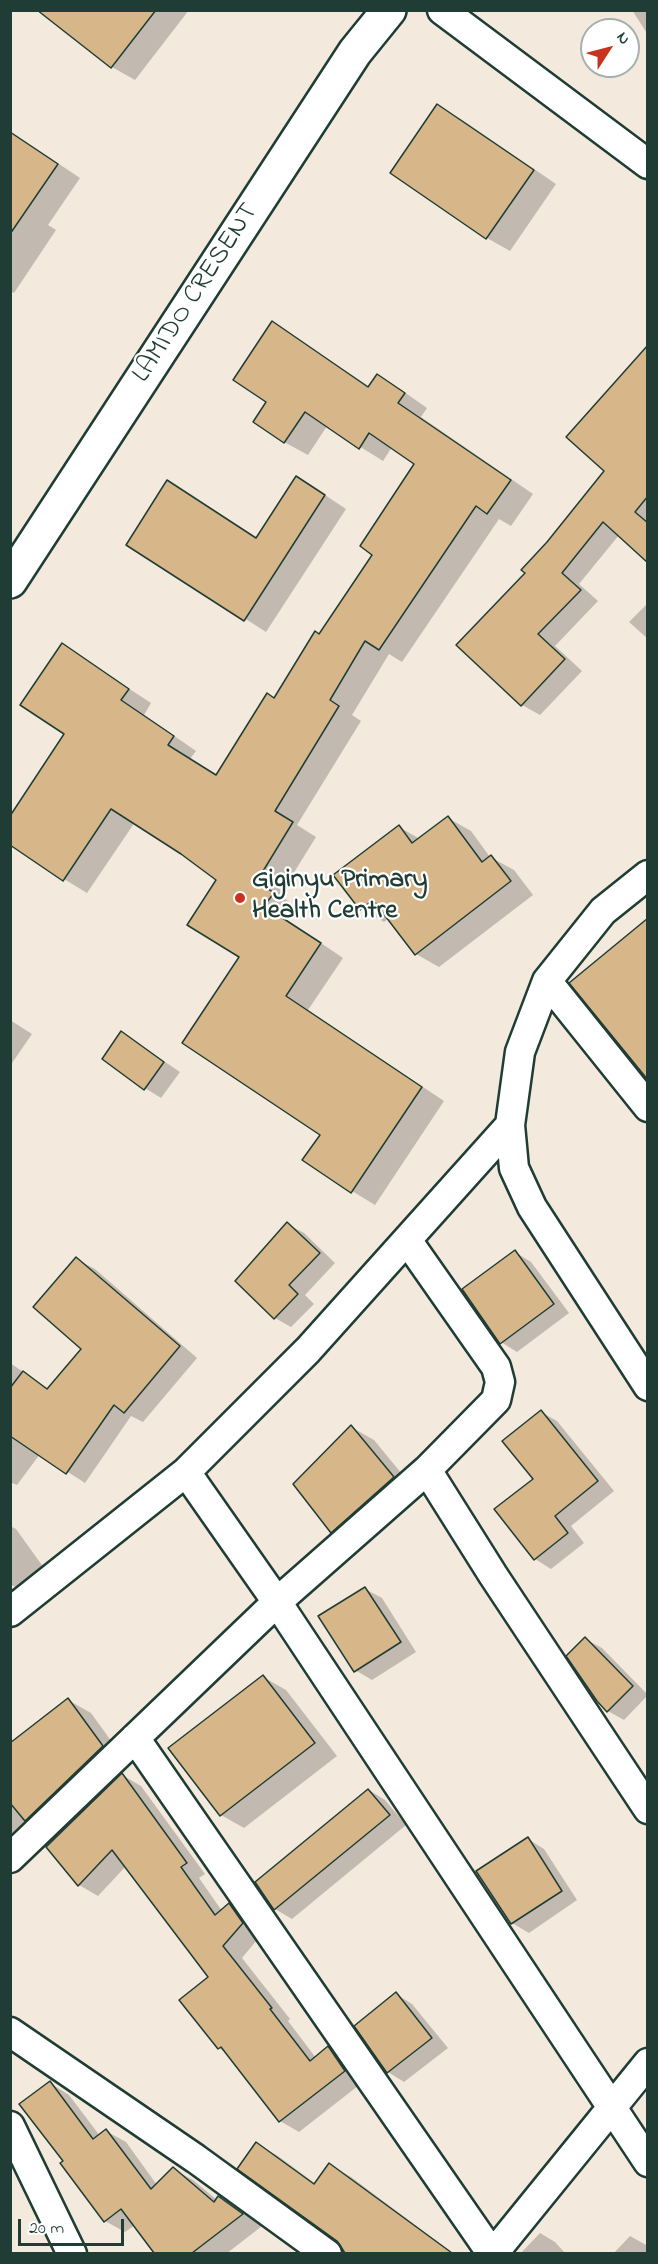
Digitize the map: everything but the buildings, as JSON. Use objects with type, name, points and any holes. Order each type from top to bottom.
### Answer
[{"type":"street","name":"LAMIDO CRESENT","points":[[10,581],[355,52],[389,10]]},
{"type":"street","points":[[442,10],[648,164]]},
{"type":"street","points":[[648,875],[603,911],[547,981],[520,1052],[510,1125],[514,1168],[532,1207],[648,1386]]},
{"type":"street","points":[[547,981],[648,1107]]},
{"type":"street","points":[[10,1612],[186,1472],[308,1350],[510,1125]]},
{"type":"street","points":[[10,1858],[277,1602],[427,1470],[496,1400],[500,1382],[495,1367],[407,1240]]},
{"type":"street","points":[[427,1470],[493,1575],[648,1809]]},
{"type":"street","points":[[186,1472],[277,1602],[648,2162]]},
{"type":"street","points":[[135,1738],[492,2253],[648,2063]]},
{"type":"street","points":[[10,2032],[196,2159],[327,2253]]},
{"type":"street","points":[[10,2126],[72,2253]]},
{"type":"place","name":"Giginyu Primary Health Centre","points":[[240,898]]}]
